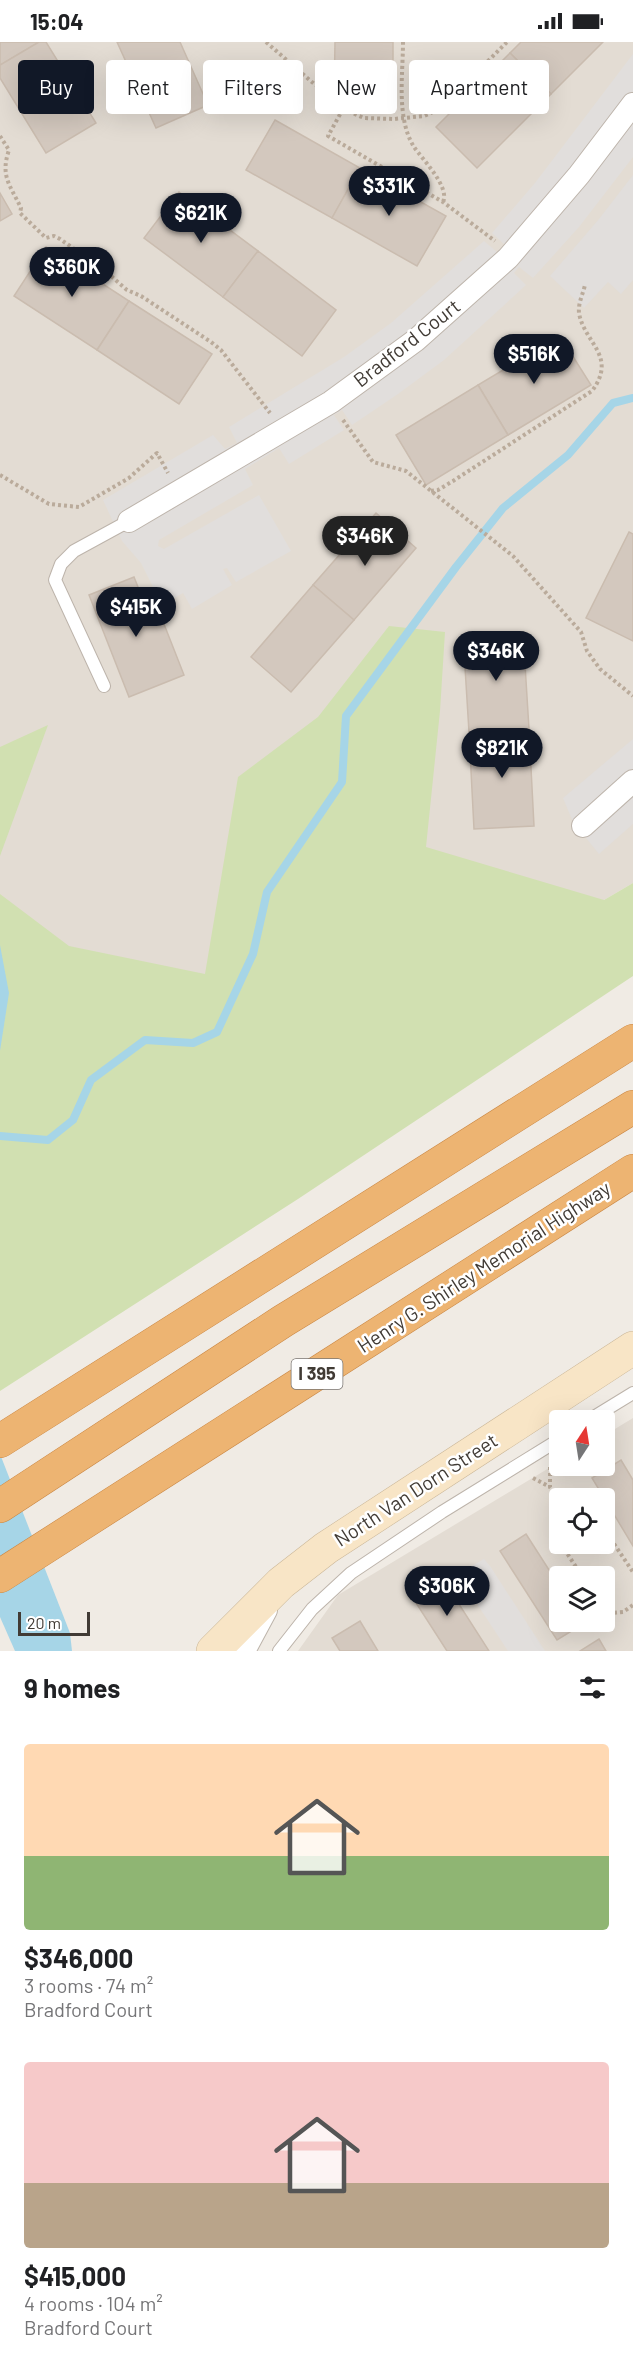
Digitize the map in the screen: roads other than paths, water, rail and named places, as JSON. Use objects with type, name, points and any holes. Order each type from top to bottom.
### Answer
[{"type":"highway","points":[[0,1441],[633,1041]]},
{"type":"highway","points":[[0,1506],[283,1320],[633,1107]]},
{"type":"highway","name":"Henry G. Shirley Memorial Highway","points":[[0,1576],[633,1171]]},
{"type":"main road","name":"North Van Dorn Street","points":[[213,1651],[281,1583],[363,1523],[633,1348]]},
{"type":"street","name":"Bradford Court","points":[[129,521],[331,402],[416,340],[511,255],[579,175],[633,104]]},
{"type":"street","points":[[583,826],[633,781]]},
{"type":"street","points":[[244,1651],[281,1583]]},
{"type":"lane","points":[[104,686],[55,580],[61,564],[74,551],[129,521]]},
{"type":"lane","points":[[605,1410],[633,1393]]},
{"type":"lane","points":[[279,1651],[312,1609],[351,1573],[442,1512],[549,1446]]},
{"type":"water","points":[[0,945],[9,993],[0,1051]]},
{"type":"water","points":[[0,1454],[70,1633],[72,1651],[15,1651],[0,1617]]},
{"type":"waterway","points":[[0,1136],[48,1140],[73,1120],[91,1080],[145,1040],[193,1043],[217,1032],[253,954],[267,892],[342,782],[346,716],[456,567],[503,508],[568,455],[613,403],[633,398]]}]
